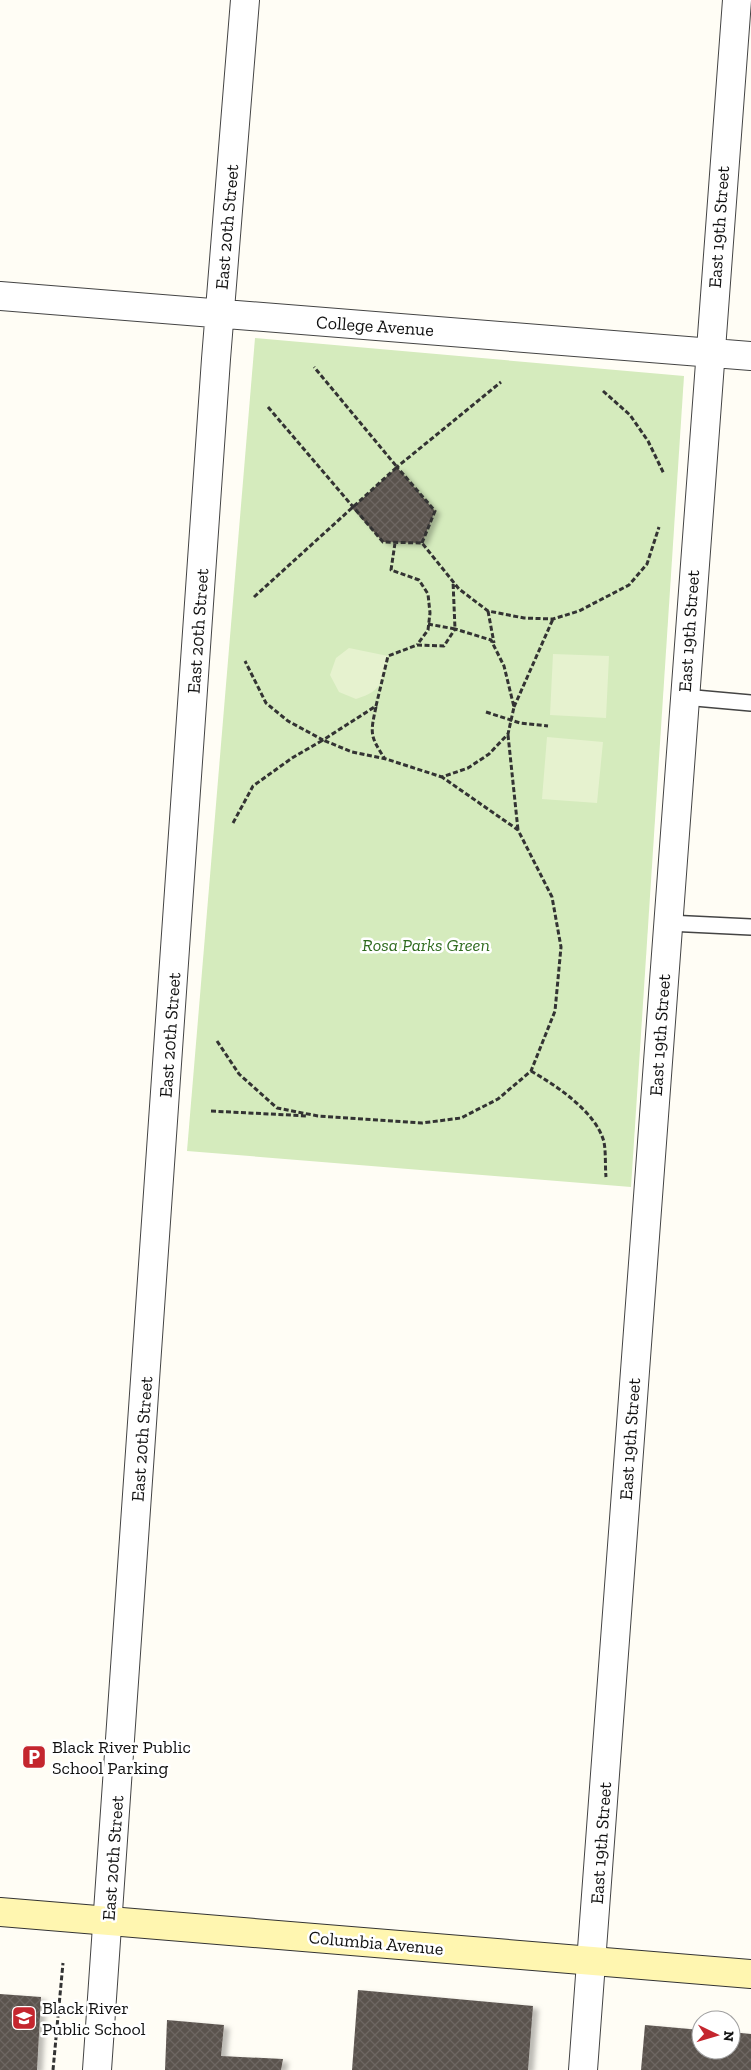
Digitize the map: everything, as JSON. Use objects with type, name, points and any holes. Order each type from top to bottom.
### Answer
[{"type":"street","name":"East 20th Street","points":[[97,2070],[220,314],[245,0]]},
{"type":"street","name":"East 19th Street","points":[[583,2070],[737,0]]},
{"type":"street","name":"College Avenue","points":[[0,296],[751,356]]},
{"type":"street","name":"Columbia Avenue","points":[[0,1912],[751,1974]]},
{"type":"lane","points":[[684,697],[751,703]]},
{"type":"lane","points":[[668,922],[751,928]]},
{"type":"path","points":[[314,367],[435,512],[422,543]]},
{"type":"path","points":[[254,597],[397,467],[501,382]]},
{"type":"path","points":[[603,391],[630,415],[648,441],[664,474]]},
{"type":"path","points":[[268,407],[352,508],[383,542],[422,543]]},
{"type":"path","points":[[422,543],[459,589],[488,611],[524,618],[554,619],[588,607],[629,585],[647,564],[659,527]]},
{"type":"path","points":[[395,543],[391,570],[419,580],[428,594],[428,630],[417,645]]},
{"type":"path","points":[[386,759],[372,739],[371,727],[388,656],[417,645],[444,646],[455,629],[453,581]]},
{"type":"path","points":[[488,611],[494,645]]},
{"type":"path","points":[[217,1041],[239,1074],[277,1108],[318,1116],[422,1123],[461,1118],[498,1099],[531,1071],[555,1011],[561,947],[552,897],[518,830],[508,734],[514,707],[554,619]]},
{"type":"path","points":[[428,624],[455,629],[491,640],[504,666],[514,707]]},
{"type":"path","points":[[245,661],[266,703],[288,722],[352,752],[386,759],[442,777],[518,830]]},
{"type":"path","points":[[233,823],[253,786],[292,758],[376,706]]},
{"type":"path","points":[[486,712],[520,723],[548,726]]},
{"type":"path","points":[[442,777],[468,768],[489,754],[508,734]]},
{"type":"path","points":[[531,1071],[572,1097],[598,1126],[604,1143],[606,1177]]},
{"type":"path","points":[[211,1111],[346,1118]]},
{"type":"path","points":[[53,2070],[63,1963]]},
{"type":"green space","name":"Rosa Parks Green","points":[[255,338],[684,376],[631,1187],[187,1151]]},
{"type":"green space","points":[[349,648],[388,656],[380,684],[372,692],[356,699],[339,692],[330,675],[336,658]]},
{"type":"green space","points":[[553,654],[609,656],[606,718],[550,715]]},
{"type":"green space","points":[[547,737],[603,742],[597,803],[542,799]]},
{"type":"building","points":[[397,467],[435,511],[422,543],[383,542],[352,508]]},
{"type":"building","points":[[358,1990],[533,2006],[528,2070],[352,2070]]},
{"type":"building","points":[[0,1994],[41,1997],[37,2070],[0,2070]]},
{"type":"building","points":[[167,2020],[224,2025],[221,2056],[283,2059],[281,2070],[165,2070]]},
{"type":"building","points":[[645,2025],[691,2029],[691,2060],[741,2060],[741,2033],[751,2034],[751,2070],[641,2070]]},
{"type":"place","name":"Black River Public School Parking","points":[[34,1757]]},
{"type":"place","name":"Black River Public School","points":[[24,2018]]}]
